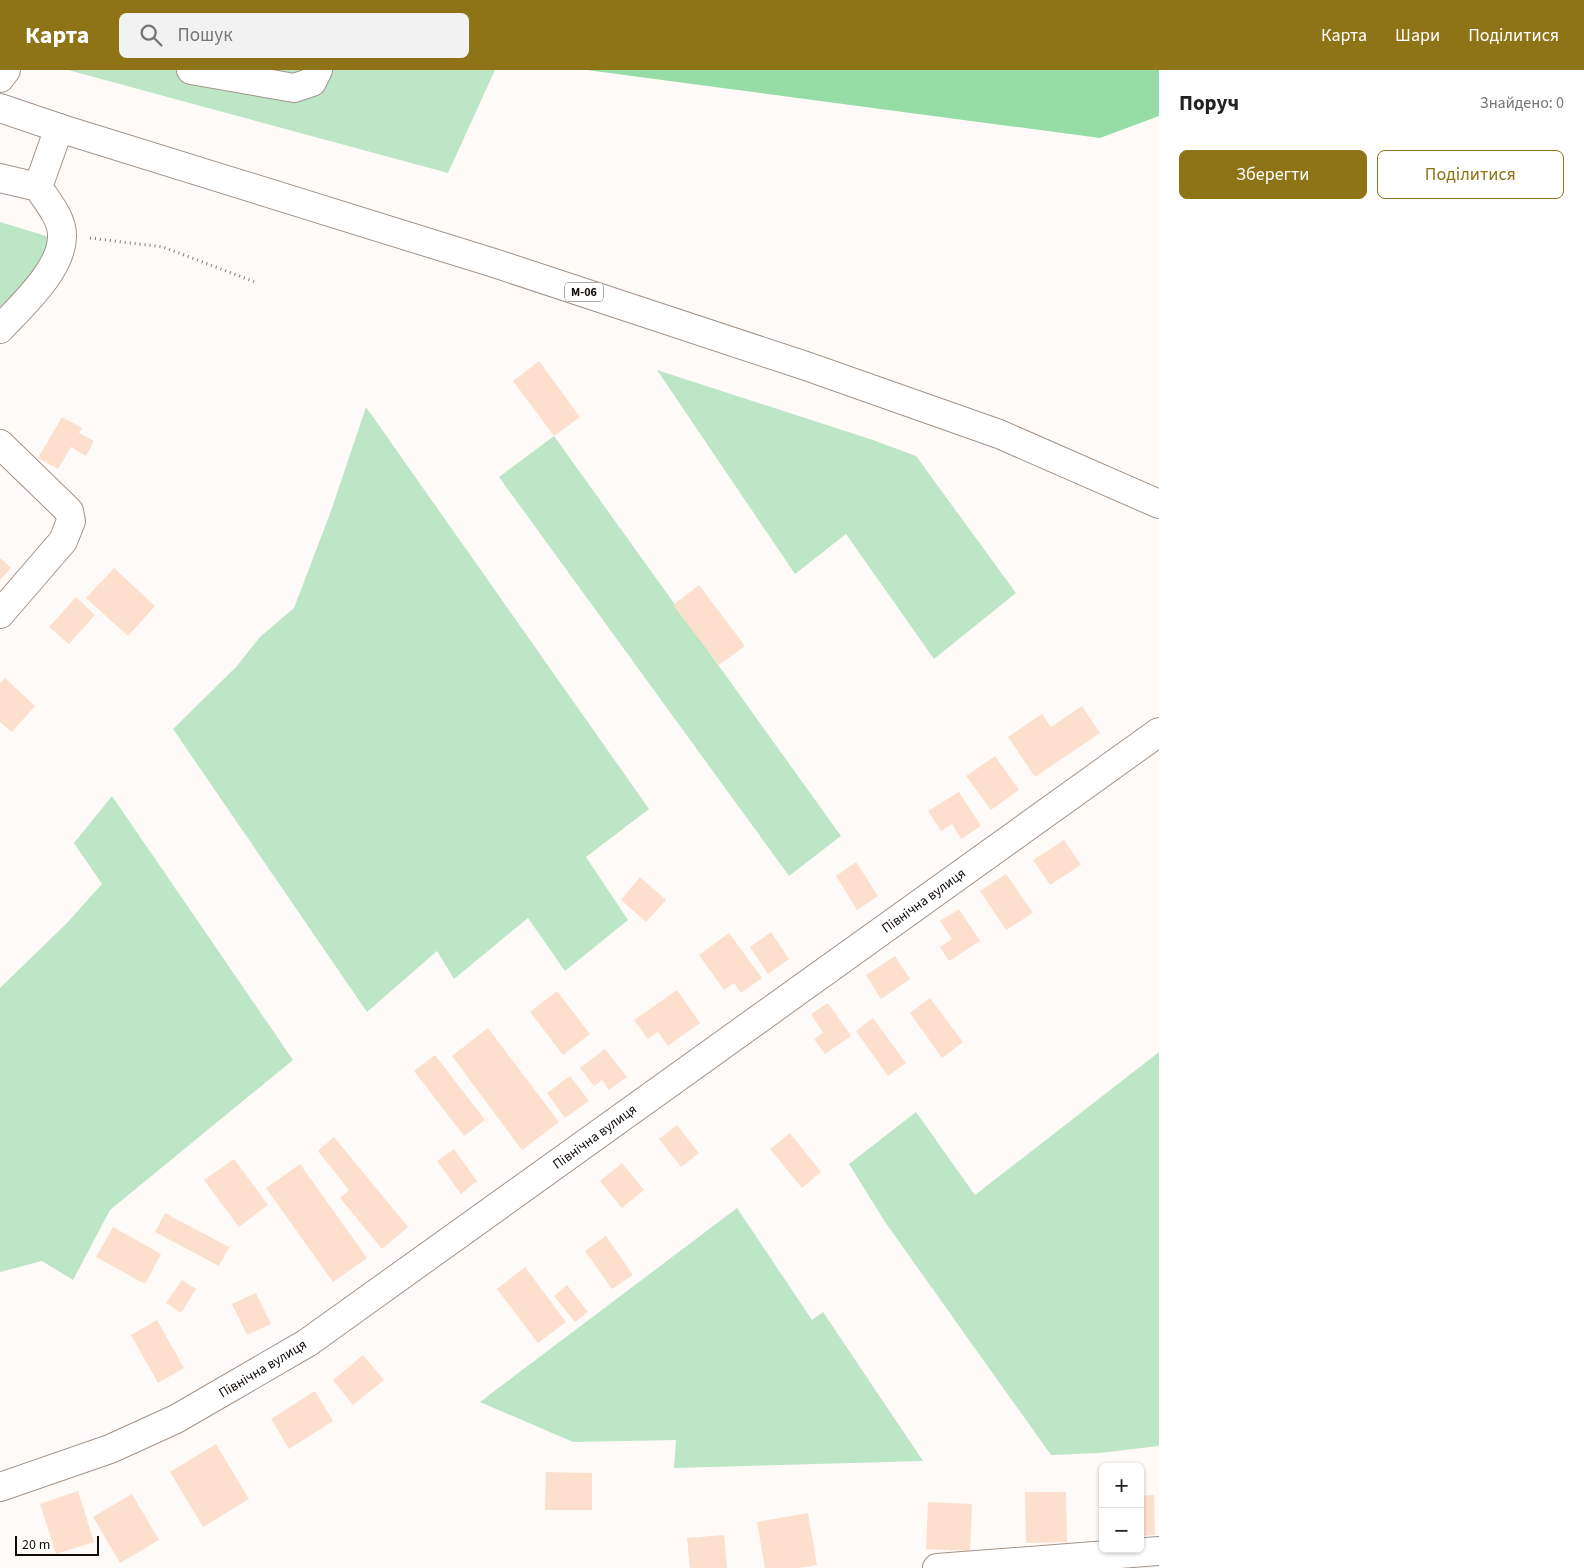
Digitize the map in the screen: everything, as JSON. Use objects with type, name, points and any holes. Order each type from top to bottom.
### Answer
[{"type":"main road","points":[[0,78],[6,70]]},
{"type":"main road","points":[[191,70],[294,88],[312,82],[318,70]]},
{"type":"main road","name":"М-06","points":[[0,108],[494,263],[806,366],[999,434],[1159,504]]},
{"type":"main road","points":[[38,187],[59,128]]},
{"type":"main road","points":[[0,178],[38,187],[55,213],[62,234],[60,250],[43,282],[0,329]]},
{"type":"main road","points":[[0,444],[69,511],[71,522],[63,541],[0,614]]},
{"type":"main road","name":"Північна вулиця","points":[[0,1487],[110,1449],[176,1419],[307,1343],[1159,732]]},
{"type":"main road","points":[[937,1568],[1159,1551]]},
{"type":"path","points":[[62,234],[163,247],[255,282]]},
{"type":"green space","points":[[68,70],[495,70],[448,173]]},
{"type":"green space","points":[[587,70],[1159,70],[1159,116],[1100,138]]},
{"type":"green space","points":[[0,222],[46,236],[51,242],[52,249],[0,316]]},
{"type":"green space","points":[[657,370],[870,439],[916,456],[1016,593],[934,659],[846,534],[795,574]]},
{"type":"green space","points":[[366,407],[649,809],[586,857],[628,920],[565,971],[528,918],[454,979],[437,951],[367,1012],[173,729],[236,667],[260,637],[294,608],[331,511]]},
{"type":"green space","points":[[554,436],[841,836],[789,876],[499,477]]},
{"type":"green space","points":[[112,796],[293,1060],[110,1210],[73,1280],[42,1261],[0,1272],[0,988],[66,924],[102,884],[74,843]]},
{"type":"green space","points":[[1159,1052],[1159,1446],[1099,1453],[1051,1455],[885,1222],[849,1164],[916,1112],[975,1195]]},
{"type":"green space","points":[[737,1208],[812,1320],[823,1312],[923,1461],[674,1468],[676,1440],[573,1442],[480,1402]]},
{"type":"building","points":[[539,361],[580,417],[554,436],[513,381]]},
{"type":"building","points":[[62,417],[82,428],[79,433],[94,441],[86,456],[71,447],[58,469],[38,458]]},
{"type":"building","points":[[0,558],[11,568],[0,580]]},
{"type":"building","points":[[114,568],[155,606],[128,636],[86,598]]},
{"type":"building","points":[[699,585],[745,646],[719,665],[673,605]]},
{"type":"building","points":[[76,597],[95,615],[69,644],[49,627]]},
{"type":"building","points":[[5,678],[35,706],[12,732],[0,722],[0,683]]},
{"type":"building","points":[[1082,706],[1100,733],[1035,777],[1008,737],[1042,714],[1051,727]]},
{"type":"building","points":[[995,756],[1019,790],[991,810],[966,776]]},
{"type":"building","points":[[959,792],[981,826],[961,839],[952,824],[941,831],[928,811]]},
{"type":"building","points":[[1064,840],[1081,865],[1050,885],[1033,860]]},
{"type":"building","points":[[856,862],[878,896],[857,910],[836,876]]},
{"type":"building","points":[[1006,874],[1033,913],[1006,930],[980,891]]},
{"type":"building","points":[[640,877],[666,900],[646,922],[621,900]]},
{"type":"building","points":[[959,909],[980,941],[949,961],[940,947],[952,939],[940,921]]},
{"type":"building","points":[[771,932],[789,959],[768,974],[750,947]]},
{"type":"building","points":[[729,933],[762,978],[741,993],[734,983],[724,990],[699,955]]},
{"type":"building","points":[[895,956],[910,979],[881,999],[866,975]]},
{"type":"building","points":[[677,990],[700,1023],[668,1046],[658,1032],[648,1039],[634,1020]]},
{"type":"building","points":[[557,991],[590,1034],[563,1055],[530,1012]]},
{"type":"building","points":[[930,998],[963,1042],[942,1058],[910,1013]]},
{"type":"building","points":[[828,1003],[851,1036],[825,1054],[814,1039],[823,1033],[811,1014]]},
{"type":"building","points":[[873,1018],[906,1063],[888,1076],[856,1031]]},
{"type":"building","points":[[488,1028],[559,1122],[522,1150],[452,1056]]},
{"type":"building","points":[[605,1049],[627,1077],[609,1090],[602,1080],[594,1086],[580,1068]]},
{"type":"building","points":[[435,1055],[485,1120],[464,1136],[414,1071]]},
{"type":"building","points":[[570,1076],[589,1101],[565,1118],[547,1093]]},
{"type":"building","points":[[677,1125],[699,1153],[681,1167],[659,1139]]},
{"type":"building","points":[[790,1133],[821,1172],[802,1188],[770,1149]]},
{"type":"building","points":[[334,1137],[408,1227],[382,1249],[340,1198],[349,1190],[318,1151]]},
{"type":"building","points":[[454,1149],[477,1181],[461,1194],[437,1161]]},
{"type":"building","points":[[234,1159],[268,1205],[239,1227],[204,1180]]},
{"type":"building","points":[[622,1163],[644,1190],[622,1208],[600,1181]]},
{"type":"building","points":[[300,1164],[367,1258],[333,1282],[266,1188]]},
{"type":"building","points":[[165,1213],[229,1247],[219,1266],[155,1232]]},
{"type":"building","points":[[113,1227],[161,1254],[145,1284],[96,1257]]},
{"type":"building","points":[[606,1236],[633,1275],[612,1289],[585,1251]]},
{"type":"building","points":[[525,1267],[566,1322],[538,1343],[497,1289]]},
{"type":"building","points":[[182,1280],[196,1289],[181,1313],[166,1303]]},
{"type":"building","points":[[567,1285],[588,1312],[575,1322],[554,1296]]},
{"type":"building","points":[[256,1293],[271,1324],[247,1335],[232,1304]]},
{"type":"building","points":[[157,1320],[184,1368],[158,1383],[131,1335]]},
{"type":"building","points":[[363,1355],[384,1380],[353,1405],[333,1380]]},
{"type":"building","points":[[315,1391],[333,1421],[289,1449],[271,1419]]},
{"type":"building","points":[[216,1444],[249,1499],[203,1527],[170,1472]]},
{"type":"building","points":[[546,1472],[592,1473],[592,1510],[545,1510]]},
{"type":"building","points":[[78,1491],[94,1542],[56,1554],[40,1504]]},
{"type":"building","points":[[1025,1492],[1066,1492],[1067,1542],[1026,1543]]},
{"type":"building","points":[[132,1494],[159,1540],[120,1563],[93,1517]]},
{"type":"building","points":[[1154,1495],[1155,1535],[1144,1536],[1144,1496]]},
{"type":"building","points":[[928,1502],[972,1504],[970,1551],[926,1549]]},
{"type":"building","points":[[808,1513],[817,1565],[799,1568],[765,1568],[757,1522]]},
{"type":"building","points":[[724,1535],[727,1568],[690,1568],[687,1538]]}]
